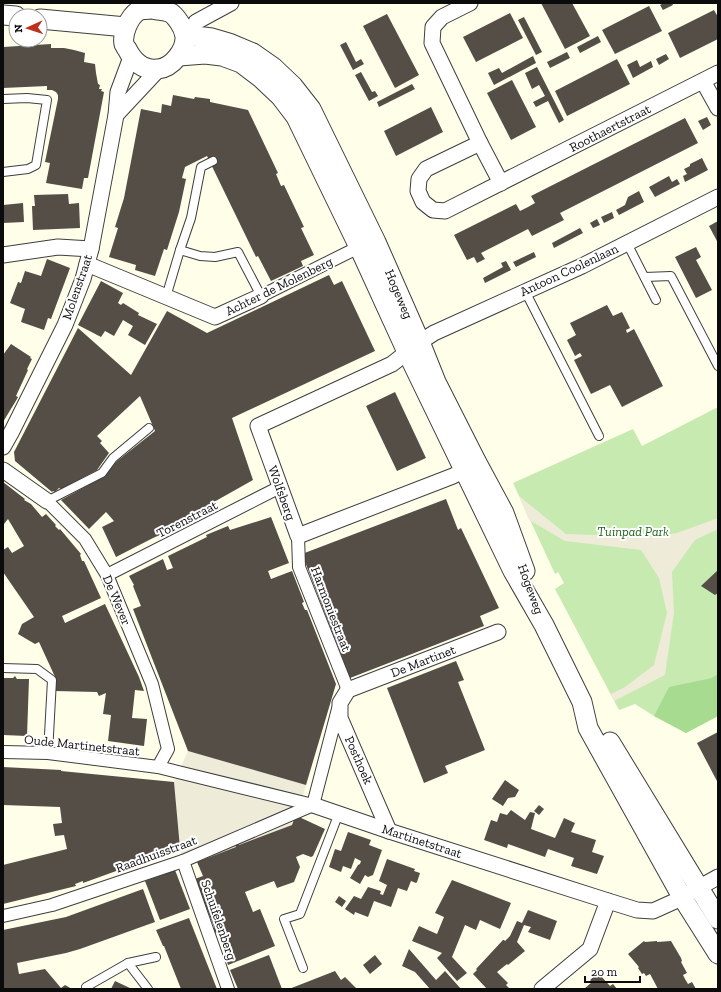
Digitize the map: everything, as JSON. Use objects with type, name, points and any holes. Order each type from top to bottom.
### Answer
[{"type":"street","points":[[189,24],[178,20],[162,7],[157,10],[140,7],[131,18],[127,43],[138,65],[148,69],[159,69],[170,65],[178,56],[189,24],[231,3]]},
{"type":"street","points":[[470,3],[442,17],[433,27],[432,43],[501,183]]},
{"type":"street","points":[[48,20],[70,22],[127,43]]},
{"type":"street","name":"Hogeweg","points":[[189,24],[195,36],[212,38],[253,53],[273,67],[293,86],[311,109],[376,242],[413,347]]},
{"type":"street","name":"Molenstraat","points":[[3,447],[65,324],[83,279],[91,249],[116,115],[118,92],[127,43]]},
{"type":"street","name":"Hogeweg","points":[[178,56],[205,54],[222,56],[241,63],[262,79],[280,96],[296,117],[359,247],[413,347],[436,382],[470,465],[504,513],[544,625],[582,702],[588,728],[690,892]]},
{"type":"street","points":[[116,115],[159,69]]},
{"type":"street","name":"Roothaertstraat","points":[[480,143],[426,169],[419,179],[418,191],[423,202],[433,210],[445,211],[718,73]]},
{"type":"street","points":[[703,80],[718,108]]},
{"type":"street","name":"Antoon Coolenlaan","points":[[413,347],[437,331],[582,266],[718,197]]},
{"type":"street","points":[[3,255],[58,246],[91,249]]},
{"type":"street","name":"Achter de Molenberg","points":[[87,264],[215,317],[261,296],[359,247]]},
{"type":"street","name":"Wolfsberg","points":[[413,347],[392,364],[258,426],[298,536],[453,476],[470,465]]},
{"type":"street","name":"De Wever","points":[[3,470],[47,501],[85,539],[108,575],[152,684],[168,750],[158,767]]},
{"type":"street","name":"Torenstraat","points":[[108,575],[280,487]]},
{"type":"street","name":"Harmoniestraat","points":[[298,536],[299,567],[348,690]]},
{"type":"street","name":"De Martinet","points":[[348,690],[498,632]]},
{"type":"street","points":[[313,805],[340,703],[348,690]]},
{"type":"street","name":"Posthoek","points":[[340,703],[340,718],[389,831]]},
{"type":"street","name":"Oude Martinetstraat","points":[[3,752],[48,753],[158,767]]},
{"type":"street","name":"Martinetstraat","points":[[158,767],[313,805],[389,831],[637,910],[653,911],[718,877]]},
{"type":"street","name":"Raadhuisstraat","points":[[3,916],[52,905],[183,861],[313,805]]},
{"type":"street","name":"Schuifelenberg","points":[[183,861],[228,989]]},
{"type":"street","points":[[690,892],[718,919]]},
{"type":"street","points":[[690,892],[718,954]]},
{"type":"street","points":[[542,989],[590,949],[608,901]]},
{"type":"lane","points":[[3,99],[27,98],[47,100],[36,164],[28,169],[3,172]]},
{"type":"lane","points":[[166,297],[191,218],[201,167],[213,161]]},
{"type":"lane","points":[[627,243],[656,300]]},
{"type":"lane","points":[[180,250],[200,256],[215,257],[238,252],[261,296]]},
{"type":"lane","points":[[645,277],[671,276],[718,366]]},
{"type":"lane","points":[[525,291],[598,436]]},
{"type":"lane","points":[[47,501],[102,472],[113,458],[149,428]]},
{"type":"lane","points":[[3,668],[37,670],[52,680],[48,753]]},
{"type":"lane","points":[[303,968],[284,919],[300,914],[339,814]]},
{"type":"lane","points":[[86,987],[128,963],[156,957]]},
{"type":"lane","points":[[128,963],[148,989]]},
{"type":"green space","name":"Tuinpad Park","points":[[718,407],[718,716],[686,733],[635,704],[619,710],[555,589],[564,583],[558,572],[555,574],[513,483],[633,429],[642,446]]},
{"type":"green space","points":[[718,674],[718,716],[686,733],[654,716],[669,687],[712,678]]},
{"type":"shaded area","points":[[519,496],[566,534],[652,537],[677,533],[718,518],[718,529],[695,540],[672,572],[674,613],[665,675],[614,701],[611,694],[625,687],[654,665],[667,613],[659,578],[641,550],[565,541],[529,520]]},
{"type":"shaded area","points":[[188,751],[306,785],[297,816],[295,817],[292,825],[236,845],[236,847],[185,867],[180,848],[174,782]]},
{"type":"building","points":[[541,3],[572,3],[590,36],[565,49]]},
{"type":"building","points":[[664,3],[672,3],[673,5],[663,10],[660,5]]},
{"type":"building","points":[[649,6],[662,31],[615,54],[602,30]]},
{"type":"building","points":[[714,10],[718,17],[718,39],[680,58],[668,33]]},
{"type":"building","points":[[510,13],[523,38],[476,62],[463,37]]},
{"type":"building","points":[[387,14],[419,75],[395,88],[363,26]]},
{"type":"building","points":[[524,17],[542,52],[536,55],[518,20]]},
{"type":"building","points":[[598,36],[601,42],[580,53],[577,47]]},
{"type":"building","points":[[346,42],[356,62],[361,59],[364,64],[353,70],[340,45]]},
{"type":"building","points":[[48,44],[51,44],[51,48],[64,48],[85,53],[84,62],[95,64],[98,84],[100,85],[99,89],[102,89],[101,91],[104,92],[88,178],[84,178],[82,189],[46,183],[50,163],[45,162],[58,99],[56,92],[47,90],[47,86],[3,88],[3,47],[48,48]]},
{"type":"building","points":[[567,52],[570,58],[550,68],[547,62]]},
{"type":"building","points":[[666,54],[669,59],[659,65],[656,59]]},
{"type":"building","points":[[533,56],[536,63],[494,85],[488,73],[499,68],[502,73]]},
{"type":"building","points":[[617,59],[630,84],[567,116],[555,91]]},
{"type":"building","points":[[637,60],[640,67],[651,61],[653,67],[633,78],[627,65]]},
{"type":"building","points":[[537,67],[564,120],[559,123],[548,101],[536,107],[533,102],[545,96],[539,85],[532,89],[525,73]]},
{"type":"building","points":[[361,72],[372,92],[375,91],[378,96],[369,101],[355,75]]},
{"type":"building","points":[[512,80],[536,127],[511,140],[487,93]]},
{"type":"building","points":[[412,84],[415,89],[379,107],[377,102]]},
{"type":"building","points":[[173,95],[194,99],[195,97],[210,99],[210,102],[248,110],[278,173],[276,174],[281,186],[284,185],[304,227],[301,228],[314,255],[301,261],[303,266],[271,281],[258,256],[256,257],[207,156],[185,167],[182,178],[186,179],[179,212],[167,250],[164,249],[155,276],[135,270],[136,265],[109,257],[118,228],[115,227],[124,198],[141,109],[161,113],[162,104],[171,106]]},
{"type":"building","points":[[431,107],[443,132],[396,156],[384,131]]},
{"type":"building","points":[[707,117],[711,125],[703,130],[698,121]]},
{"type":"building","points":[[685,118],[698,143],[560,213],[564,220],[532,236],[528,229],[481,253],[485,259],[477,263],[474,257],[467,260],[454,235],[516,204],[520,211],[528,207],[535,203],[531,196]]},
{"type":"building","points":[[702,158],[708,170],[685,182],[683,176],[687,174],[684,169]]},
{"type":"building","points":[[669,176],[672,182],[677,179],[680,184],[655,197],[649,187]]},
{"type":"building","points":[[639,191],[644,202],[619,215],[616,210],[625,205],[628,197]]},
{"type":"building","points":[[68,194],[69,204],[79,203],[80,228],[33,230],[32,206],[35,206],[34,195]]},
{"type":"building","points":[[23,203],[24,222],[3,223],[3,205]]},
{"type":"building","points":[[612,212],[614,218],[604,223],[601,217]]},
{"type":"building","points":[[597,219],[600,225],[593,228],[590,223]]},
{"type":"building","points":[[718,221],[718,243],[709,226]]},
{"type":"building","points":[[580,228],[583,233],[554,248],[552,243]]},
{"type":"building","points":[[696,247],[701,257],[696,260],[712,290],[696,298],[675,257]]},
{"type":"building","points":[[534,252],[536,257],[516,267],[513,262]]},
{"type":"building","points":[[47,259],[70,268],[51,319],[48,318],[44,330],[21,322],[25,309],[10,303],[18,282],[21,283],[25,271],[41,276]]},
{"type":"building","points":[[506,261],[511,270],[485,283],[483,278],[503,267],[501,263]]},
{"type":"building","points":[[329,275],[334,285],[342,281],[375,351],[232,418],[253,480],[173,525],[174,529],[116,557],[102,527],[114,521],[106,512],[89,529],[61,500],[103,477],[117,461],[155,431],[140,396],[97,436],[102,441],[100,443],[109,453],[97,470],[61,489],[59,488],[55,492],[52,492],[15,461],[14,452],[78,328],[131,375],[167,311],[207,333]]},
{"type":"building","points":[[101,281],[123,293],[118,303],[121,305],[123,303],[139,313],[138,315],[157,324],[145,345],[128,335],[133,326],[123,320],[114,336],[105,331],[101,337],[78,325]]},
{"type":"building","points":[[607,305],[613,316],[622,312],[630,328],[626,330],[627,333],[634,329],[663,386],[622,407],[610,385],[591,394],[574,360],[582,356],[580,353],[575,356],[567,340],[576,335],[570,323]]},
{"type":"building","points":[[11,344],[32,359],[16,396],[18,397],[3,422],[3,355]]},
{"type":"building","points":[[395,392],[426,458],[397,471],[366,406]]},
{"type":"building","points":[[3,482],[31,504],[42,517],[46,514],[81,554],[82,561],[84,561],[101,598],[62,616],[65,623],[105,604],[144,691],[135,690],[132,718],[147,719],[144,746],[108,741],[111,715],[103,714],[106,693],[99,696],[97,692],[55,691],[56,679],[39,642],[35,644],[18,634],[22,624],[34,617],[3,572],[3,550],[8,547],[12,553],[24,546],[8,519],[4,524],[3,523]]},
{"type":"building","points":[[446,499],[458,530],[461,528],[499,608],[480,616],[484,626],[350,678],[302,554]]},
{"type":"building","points":[[271,517],[289,563],[268,571],[271,579],[292,571],[304,602],[302,603],[305,610],[307,610],[336,684],[306,785],[188,751],[133,609],[141,606],[133,586],[134,585],[129,576],[163,559],[167,570],[173,568],[168,556],[207,537],[206,535],[228,526],[230,530]]},
{"type":"building","points":[[718,570],[718,593],[715,595],[701,586]]},
{"type":"building","points":[[456,661],[464,680],[458,682],[485,750],[445,766],[448,773],[424,783],[387,688]]},
{"type":"building","points":[[15,676],[17,679],[29,679],[27,736],[3,735],[3,678],[13,678]]},
{"type":"building","points":[[718,732],[718,783],[697,743]]},
{"type":"building","points":[[3,767],[61,770],[174,782],[180,848],[83,883],[83,881],[75,884],[76,886],[3,904],[3,865],[67,849],[64,835],[55,836],[53,824],[62,823],[60,807],[3,805]]},
{"type":"building","points":[[505,780],[519,790],[515,797],[508,798],[503,806],[492,799]]},
{"type":"building","points":[[539,805],[544,809],[539,815],[534,811]]},
{"type":"building","points":[[511,810],[525,820],[530,812],[535,813],[531,829],[555,838],[564,818],[575,823],[571,832],[596,840],[592,852],[604,856],[597,874],[571,866],[574,858],[548,849],[545,857],[508,844],[507,848],[484,840],[491,820],[497,822],[500,813],[507,815]]},
{"type":"building","points":[[297,816],[325,829],[313,856],[311,857],[303,854],[296,857],[300,867],[294,882],[277,888],[274,881],[245,892],[253,912],[260,909],[275,946],[228,965],[224,954],[229,953],[220,931],[215,933],[213,929],[214,927],[195,879],[203,876],[197,862],[236,847],[235,845],[239,845],[292,825],[295,817]]},
{"type":"building","points":[[348,832],[371,840],[369,845],[382,850],[373,875],[368,877],[365,875],[360,884],[350,878],[361,861],[355,858],[351,869],[343,866],[341,872],[329,867],[335,849],[341,851]]},
{"type":"building","points":[[387,859],[415,869],[414,871],[420,873],[417,882],[411,881],[407,891],[398,888],[391,907],[374,901],[368,917],[355,912],[354,915],[345,909],[354,896],[361,899],[368,887],[381,891],[380,894],[383,895],[387,885],[379,881]]},
{"type":"building","points":[[175,870],[190,909],[160,920],[145,881]]},
{"type":"building","points":[[452,880],[511,903],[500,929],[480,920],[476,930],[465,925],[452,957],[467,973],[457,981],[437,958],[442,953],[412,941],[419,926],[437,934],[444,917],[435,913]]},
{"type":"building","points":[[143,889],[155,922],[80,949],[17,963],[19,974],[45,969],[61,988],[65,985],[72,989],[3,989],[3,930],[66,917]]},
{"type":"building","points":[[339,896],[346,901],[342,907],[335,902]]},
{"type":"building","points":[[528,910],[557,921],[550,940],[528,932],[531,927],[524,925],[517,942],[525,951],[497,972],[508,983],[506,985],[509,989],[487,989],[473,974],[503,940],[505,941],[510,936],[517,921],[522,923]]},
{"type":"building","points":[[189,918],[217,989],[181,989],[156,930]]},
{"type":"building","points":[[644,941],[671,941],[681,958],[681,962],[687,973],[683,975],[685,979],[688,984],[692,982],[696,989],[658,989],[650,974],[646,976],[644,973],[642,974],[638,968],[639,967],[628,954]]},
{"type":"building","points":[[409,949],[436,980],[445,971],[461,989],[430,989],[415,972],[402,966]]},
{"type":"building","points":[[269,955],[282,989],[238,989],[230,970]]},
{"type":"building","points":[[375,955],[382,964],[370,974],[363,965]]},
{"type":"building","points":[[335,971],[341,980],[345,977],[357,989],[289,989]]},
{"type":"building","points":[[597,974],[599,976],[600,975],[610,986],[613,984],[617,989],[584,989],[592,982],[590,980]]},
{"type":"building","points":[[115,981],[132,989],[111,989]]}]
